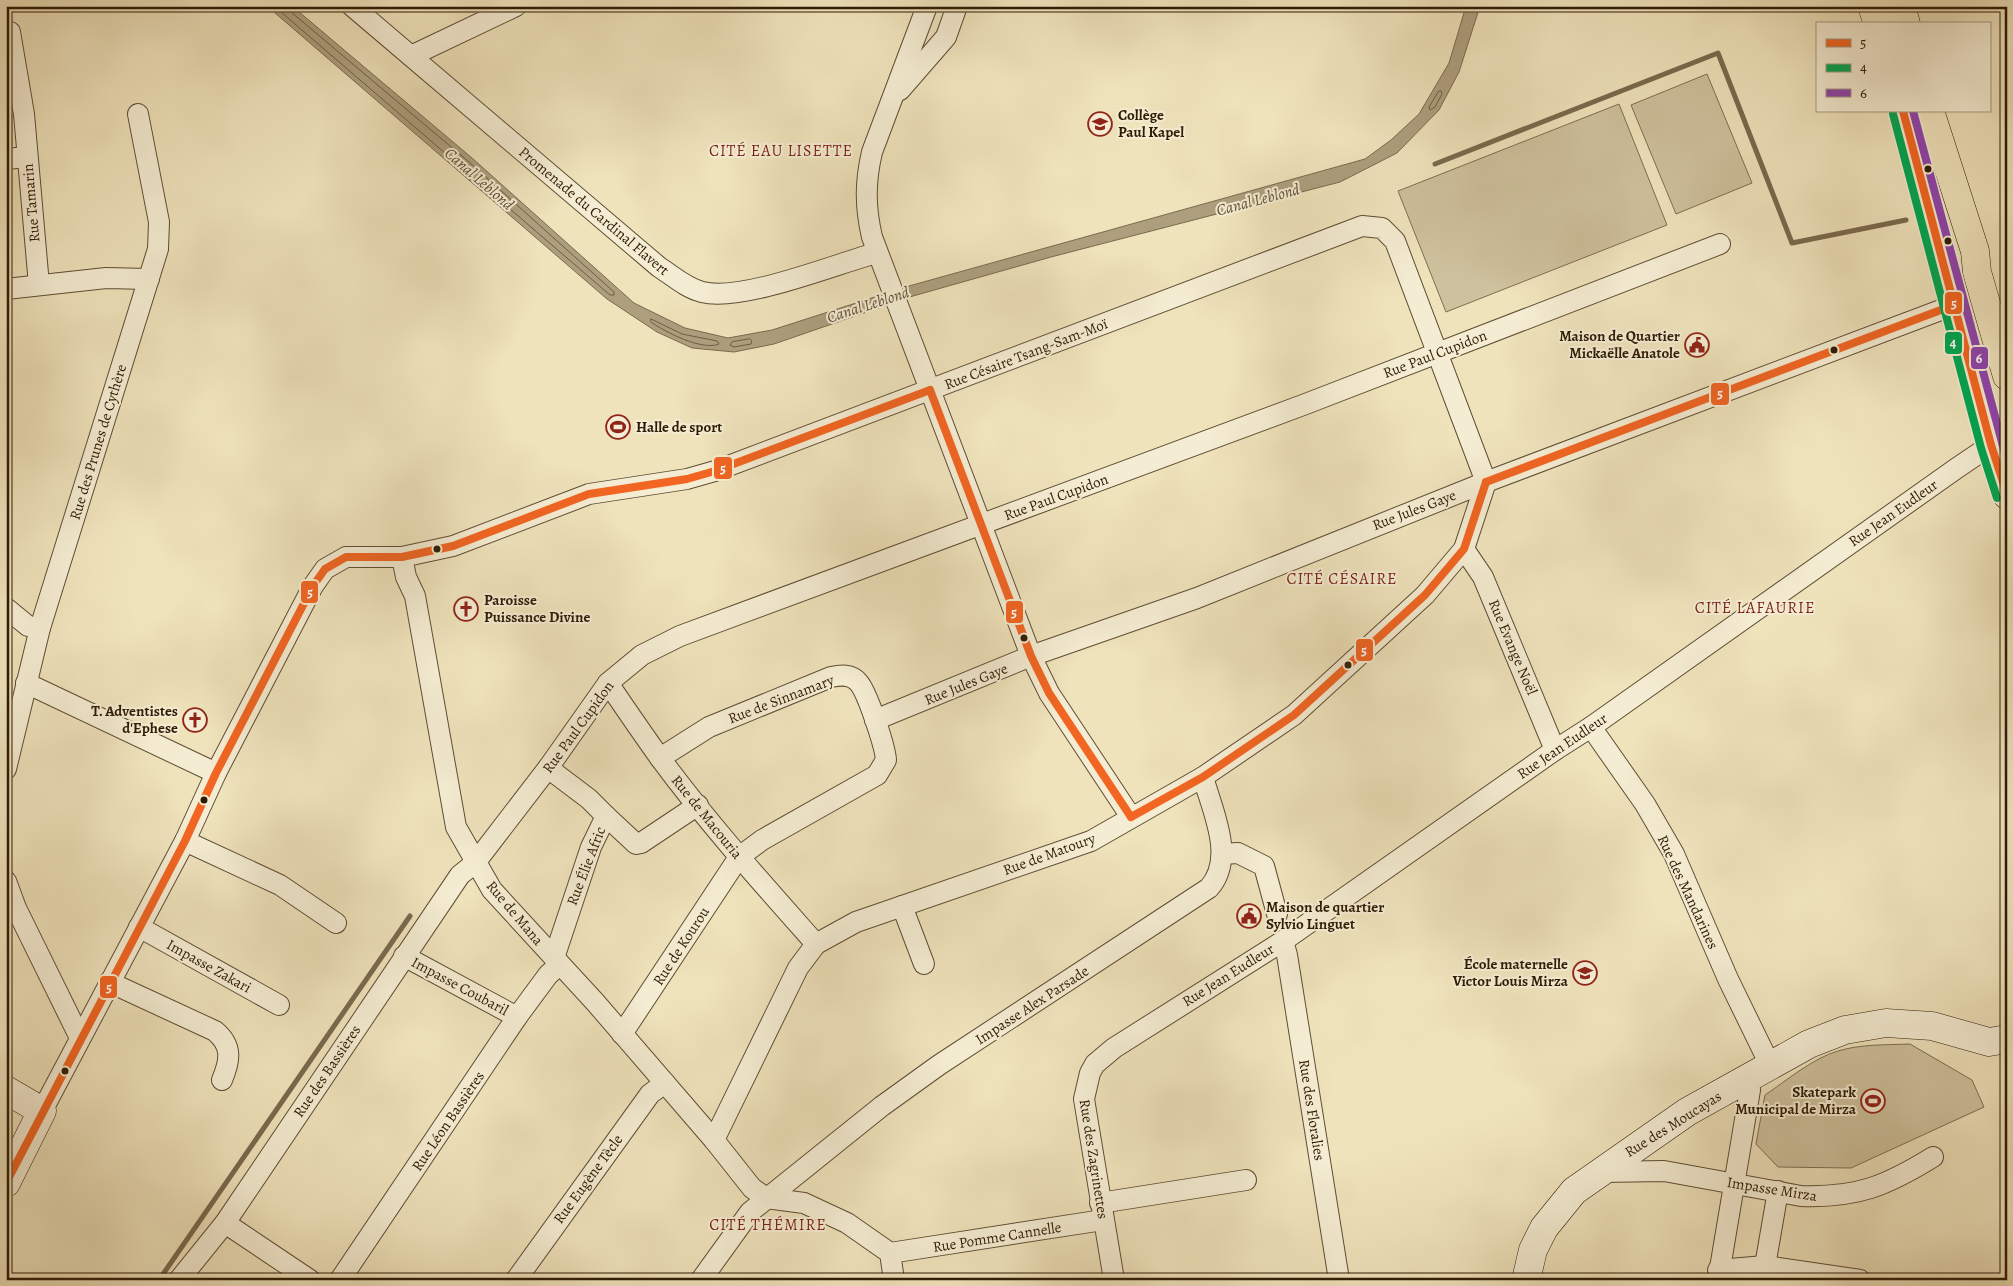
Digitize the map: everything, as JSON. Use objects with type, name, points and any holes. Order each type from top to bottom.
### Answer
[{"type":"main road","points":[[1872,6],[1877,22]]},
{"type":"main road","points":[[1901,6],[1905,22]]},
{"type":"main road","points":[[1903,112],[1954,305],[1999,442],[2007,495]]},
{"type":"main road","points":[[1930,112],[1975,251],[1977,272],[2007,376]]},
{"type":"street","name":"Promenade du Cardinal Flavert","points":[[352,6],[659,267],[693,289],[716,294],[743,292],[876,253]]},
{"type":"street","points":[[927,6],[872,152],[867,176],[865,200],[876,253],[982,524],[1031,656],[1049,694],[1131,818]]},
{"type":"street","points":[[891,101],[946,37],[957,6]]},
{"type":"street","points":[[411,56],[505,8]]},
{"type":"street","name":"Rue Tamarin","points":[[10,32],[24,114],[26,157],[39,285]]},
{"type":"street","name":"Rue des Prunes de Cythère","points":[[6,769],[40,628],[158,249],[159,222],[138,114]]},
{"type":"street","points":[[6,159],[26,157]]},
{"type":"street","name":"Rue Césaire Tsang-Sam-Moï","points":[[216,773],[313,586],[325,568],[346,557],[402,557],[453,546],[589,494],[687,478],[715,471],[1362,226],[1382,228],[1395,241],[1437,353]]},
{"type":"street","name":"Rue Paul Cupidon","points":[[475,863],[548,768],[608,683],[642,655],[680,636],[1437,353],[1720,244]]},
{"type":"street","points":[[6,289],[106,278],[149,279]]},
{"type":"street","name":"Rue Jules Gaye","points":[[875,720],[1031,656],[1197,598],[1486,482],[1954,305]]},
{"type":"street","points":[[1437,353],[1486,482]]},
{"type":"street","name":"Rue Jean Eudleur","points":[[1114,1048],[1283,941],[1999,442]]},
{"type":"street","name":"Rue de Matoury","points":[[714,1140],[798,968],[816,944],[856,922],[1091,842],[1203,777],[1294,714],[1425,595],[1464,549],[1486,482]]},
{"type":"street","name":"Rue Evange Noël","points":[[1464,549],[1483,577],[1555,750]]},
{"type":"street","name":"Rue de Mana","points":[[402,557],[406,577],[415,596],[456,827],[475,863],[492,890],[665,1083],[752,1188],[766,1198]]},
{"type":"street","points":[[6,608],[28,626],[40,628]]},
{"type":"street","name":"Rue de Sinnamary","points":[[660,758],[709,727],[832,677],[846,676],[859,682],[875,720],[886,756],[882,771],[802,819],[762,840],[739,857]]},
{"type":"street","points":[[6,1183],[80,1038],[185,841],[216,773],[26,683]]},
{"type":"street","name":"Rue de Macouria","points":[[608,683],[660,758],[698,806],[739,857],[816,944]]},
{"type":"street","name":"Rue des Mandarines","points":[[1591,727],[1645,804],[1674,854],[1728,979],[1770,1065]]},
{"type":"street","name":"Rue Élie Afric","points":[[548,768],[606,816],[591,847],[556,962]]},
{"type":"street","name":"Impasse Alex Parsade","points":[[701,1280],[750,1212],[882,1106],[939,1065],[1209,888],[1217,877],[1222,854],[1221,841],[1203,777]]},
{"type":"street","points":[[606,816],[636,844],[641,843],[698,806]]},
{"type":"street","points":[[185,841],[280,885],[336,923]]},
{"type":"street","points":[[1222,854],[1238,853],[1264,866],[1277,914]]},
{"type":"street","name":"Rue de Kourou","points":[[622,1034],[739,857]]},
{"type":"street","name":"Rue des Bassières","points":[[179,1280],[225,1223],[460,875],[475,863]]},
{"type":"street","points":[[6,881],[16,908],[80,1038]]},
{"type":"street","points":[[902,906],[924,964]]},
{"type":"street","name":"Impasse Zakari","points":[[139,928],[279,1005]]},
{"type":"street","name":"Rue des Floralies","points":[[1283,941],[1289,965],[1339,1280]]},
{"type":"street","name":"Impasse Coubaril","points":[[404,956],[517,1017]]},
{"type":"street","name":"Rue Léon Bassières","points":[[340,1280],[556,962]]},
{"type":"street","points":[[110,982],[222,1037],[228,1047],[229,1059],[222,1080]]},
{"type":"street","name":"Rue des Moucayas","points":[[1526,1280],[1533,1250],[1544,1228],[1574,1191],[1687,1112],[1809,1044],[1846,1030],[1886,1023],[1932,1026],[2001,1046]]},
{"type":"street","name":"Rue des Zagrinettes","points":[[1114,1048],[1095,1064],[1084,1092],[1114,1280]]},
{"type":"street","points":[[1747,1080],[1750,1090],[1718,1275],[1765,1266],[1860,1280]]},
{"type":"street","name":"Rue Eugène Tècle","points":[[516,1280],[650,1094],[665,1083]]},
{"type":"street","points":[[6,1090],[42,1111]]},
{"type":"street","name":"Impasse Mirza","points":[[1602,1172],[1664,1171],[1801,1196],[1822,1197],[1856,1192],[1899,1178],[1933,1157]]},
{"type":"street","name":"Rue Pomme Cannelle","points":[[890,1253],[1102,1212],[1246,1180]]},
{"type":"street","points":[[1765,1266],[1778,1191]]},
{"type":"street","points":[[766,1198],[804,1203],[847,1223],[890,1253],[894,1280]]},
{"type":"street","points":[[225,1223],[310,1280]]},
{"type":"shaded area","points":[[1707,74],[1752,183],[1676,214],[1631,105]]},
{"type":"shaded area","points":[[1619,104],[1667,225],[1446,312],[1398,191]]},
{"type":"shaded area","name":"Skatepark Municipal de Mirza","points":[[1910,1044],[1972,1080],[1984,1107],[1851,1168],[1778,1167],[1756,1144],[1765,1095],[1800,1070],[1838,1051],[1874,1045]]},
{"type":"water","name":"Canal Leblond","points":[[267,6],[292,6],[472,158],[634,303],[685,328],[728,338],[772,330],[909,286],[1365,159],[1391,140],[1419,114],[1449,63],[1466,6],[1480,6],[1459,72],[1439,110],[1397,153],[1340,182],[1051,257],[913,296],[774,344],[734,352],[692,348],[657,332],[607,299]]},
{"type":"waterway","points":[[1435,164],[1718,53],[1792,243],[1906,220]]},
{"type":"waterway","points":[[159,1280],[410,916]]},
{"type":"transit line","name":"5","points":[[1903,112],[1991,445],[2007,494]]},
{"type":"transit line","name":"6","points":[[1913,112],[2007,461]]},
{"type":"transit line","name":"4","points":[[1893,114],[1981,448],[1997,498]]},
{"type":"transit line","name":"5","points":[[1486,482],[1954,305]]},
{"type":"transit line","name":"5","points":[[930,390],[1031,656],[1049,693],[1131,817]]},
{"type":"transit line","name":"5","points":[[6,1183],[185,841],[216,773],[313,586],[325,569],[346,557],[402,557],[453,546],[589,494],[687,479],[715,471],[930,390]]},
{"type":"transit line","name":"5","points":[[1131,817],[1203,777],[1294,715],[1425,595],[1464,549],[1486,482]]},
{"type":"place","name":"Collège Paul Kapel","points":[[1100,124]]},
{"type":"place","name":"Maison de Quartier Mickaëlle Anatole","points":[[1697,345]]},
{"type":"place","name":"Halle de sport","points":[[618,427]]},
{"type":"place","name":"Paroisse Puissance Divine","points":[[466,609]]},
{"type":"place","name":"T. Adventistes d'Ephese","points":[[195,720]]},
{"type":"place","name":"Maison de quartier Sylvio Linguet","points":[[1249,916]]},
{"type":"place","name":"École maternelle Victor Louis Mirza","points":[[1585,973]]},
{"type":"place","name":"Skatepark Municipal de Mirza","points":[[1873,1101]]},
{"type":"district","name":"CITÉ EAU LISETTE","points":[[781,151]]},
{"type":"district","name":"CITÉ CÉSAIRE","points":[[1342,579]]},
{"type":"district","name":"CITÉ LAFAURIE","points":[[1755,608]]},
{"type":"district","name":"CITÉ THÉMIRE","points":[[768,1225]]}]
